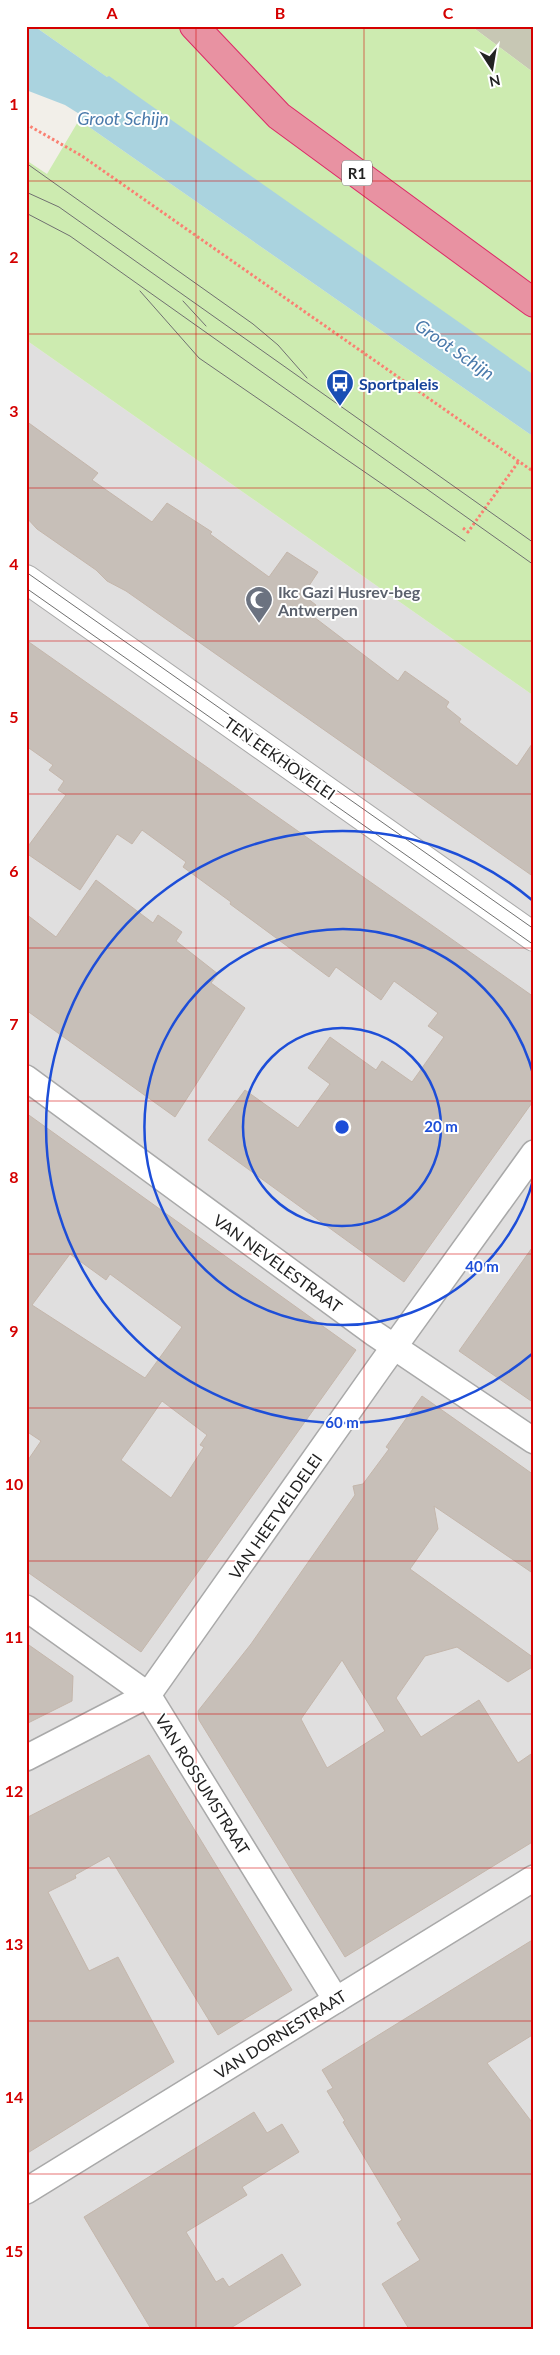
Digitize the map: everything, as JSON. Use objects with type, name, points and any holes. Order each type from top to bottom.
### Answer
[{"type":"highway","name":"R1","points":[[194,26],[280,116],[534,303]]},
{"type":"street","name":"TEN EEKHOVELEI","points":[[26,579],[534,937]]},
{"type":"street","name":"VAN NEVELESTRAAT","points":[[26,1078],[395,1347],[534,1441]]},
{"type":"street","name":"VAN HEETVELDELEI","points":[[26,1758],[148,1695],[534,1153]]},
{"type":"street","name":"VAN ROSSUMSTRAAT","points":[[26,1608],[148,1695],[336,2000]]},
{"type":"street","name":"VAN DORNESTRAAT","points":[[26,2191],[534,1878]]},
{"type":"path","points":[[26,124],[82,156],[534,472]]},
{"type":"path","points":[[463,528],[468,532],[519,461]]},
{"type":"path","points":[[488,492],[494,496]]},
{"type":"shaded area","points":[[471,26],[534,26],[534,73]]},
{"type":"shaded area","points":[[26,340],[534,696],[534,2329],[26,2329]]},
{"type":"green space","points":[[34,26],[471,26],[534,73],[534,376]]},
{"type":"green space","points":[[79,120],[534,437],[534,696],[26,340],[26,160],[47,174]]},
{"type":"water","name":"Groot Schijn","points":[[26,26],[34,26],[107,77],[109,76],[534,375],[534,437],[79,120],[81,115],[65,105],[26,90]]},
{"type":"building","points":[[26,421],[98,473],[92,480],[152,522],[167,503],[212,532],[210,534],[269,577],[287,552],[318,572],[303,595],[316,605],[310,614],[398,681],[405,671],[449,702],[446,707],[461,719],[459,722],[517,766],[534,741],[534,877],[126,591],[107,581],[96,570],[37,529],[26,517]]},
{"type":"building","points":[[26,640],[534,997],[534,1100],[404,1282],[208,1140],[245,1090],[298,1128],[330,1084],[308,1068],[330,1037],[376,1070],[382,1061],[412,1082],[444,1037],[428,1026],[438,1013],[394,981],[381,1000],[336,967],[329,977],[230,904],[231,902],[183,867],[186,862],[142,830],[132,844],[117,834],[80,890],[26,853],[26,849],[66,795],[58,790],[64,781],[49,770],[53,765],[26,746]]},
{"type":"building","points":[[96,880],[153,923],[158,915],[182,932],[176,941],[218,974],[211,983],[245,1008],[175,1117],[26,1010],[26,914],[56,937]]},
{"type":"building","points":[[26,1113],[356,1350],[141,1652],[26,1571],[26,1463],[41,1441],[26,1431]],"holes":[[[70,1254],[106,1280],[110,1274],[182,1327],[145,1378],[32,1305]],[[162,1401],[207,1435],[200,1445],[204,1447],[171,1498],[121,1460]]]},
{"type":"building","points":[[534,1245],[534,1403],[459,1351]]},
{"type":"building","points":[[422,1396],[534,1475],[534,1574],[434,1506],[438,1529],[410,1569],[534,1658],[534,1666],[508,1682],[457,1647],[425,1656],[396,1698],[421,1737],[479,1700],[518,1763],[534,1752],[534,1841],[345,1957],[199,1720],[198,1711],[251,1644],[355,1495],[353,1486],[363,1484],[389,1449],[386,1447]],"holes":[[[342,1660],[385,1731],[327,1768],[301,1719]]]},
{"type":"building","points":[[26,1643],[73,1676],[72,1701],[26,1724]]},
{"type":"building","points":[[149,1755],[292,1990],[218,2035],[109,1856],[75,1875],[76,1878],[48,1892],[89,1971],[118,1957],[174,2062],[26,2154],[26,1818]]},
{"type":"building","points":[[534,1939],[534,2034],[487,2063],[534,2125],[534,2329],[409,2329],[382,2284],[420,2260],[397,2223],[402,2220],[343,2122],[345,2121],[327,2091],[333,2088],[322,2070]]},
{"type":"building","points":[[254,2112],[267,2133],[282,2124],[299,2152],[242,2187],[247,2195],[186,2232],[216,2282],[223,2278],[229,2287],[282,2254],[301,2285],[229,2329],[151,2329],[84,2217]]},
{"type":"tram line","points":[[26,163],[253,324],[278,345],[307,378]]},
{"type":"tram line","points":[[26,192],[59,207],[534,543]]},
{"type":"tram line","points":[[26,213],[70,236],[534,565]]},
{"type":"tram line","points":[[140,291],[199,358],[465,541]]},
{"type":"tram line","points":[[183,301],[206,326]]},
{"type":"tram line","points":[[26,572],[534,929]]},
{"type":"tram line","points":[[26,588],[534,945]]},
{"type":"place","name":"Sportpaleis","points":[[340,407]]},
{"type":"place","name":"Ikc Gazi Husrev-beg Antwerpen","points":[[259,624]]}]
